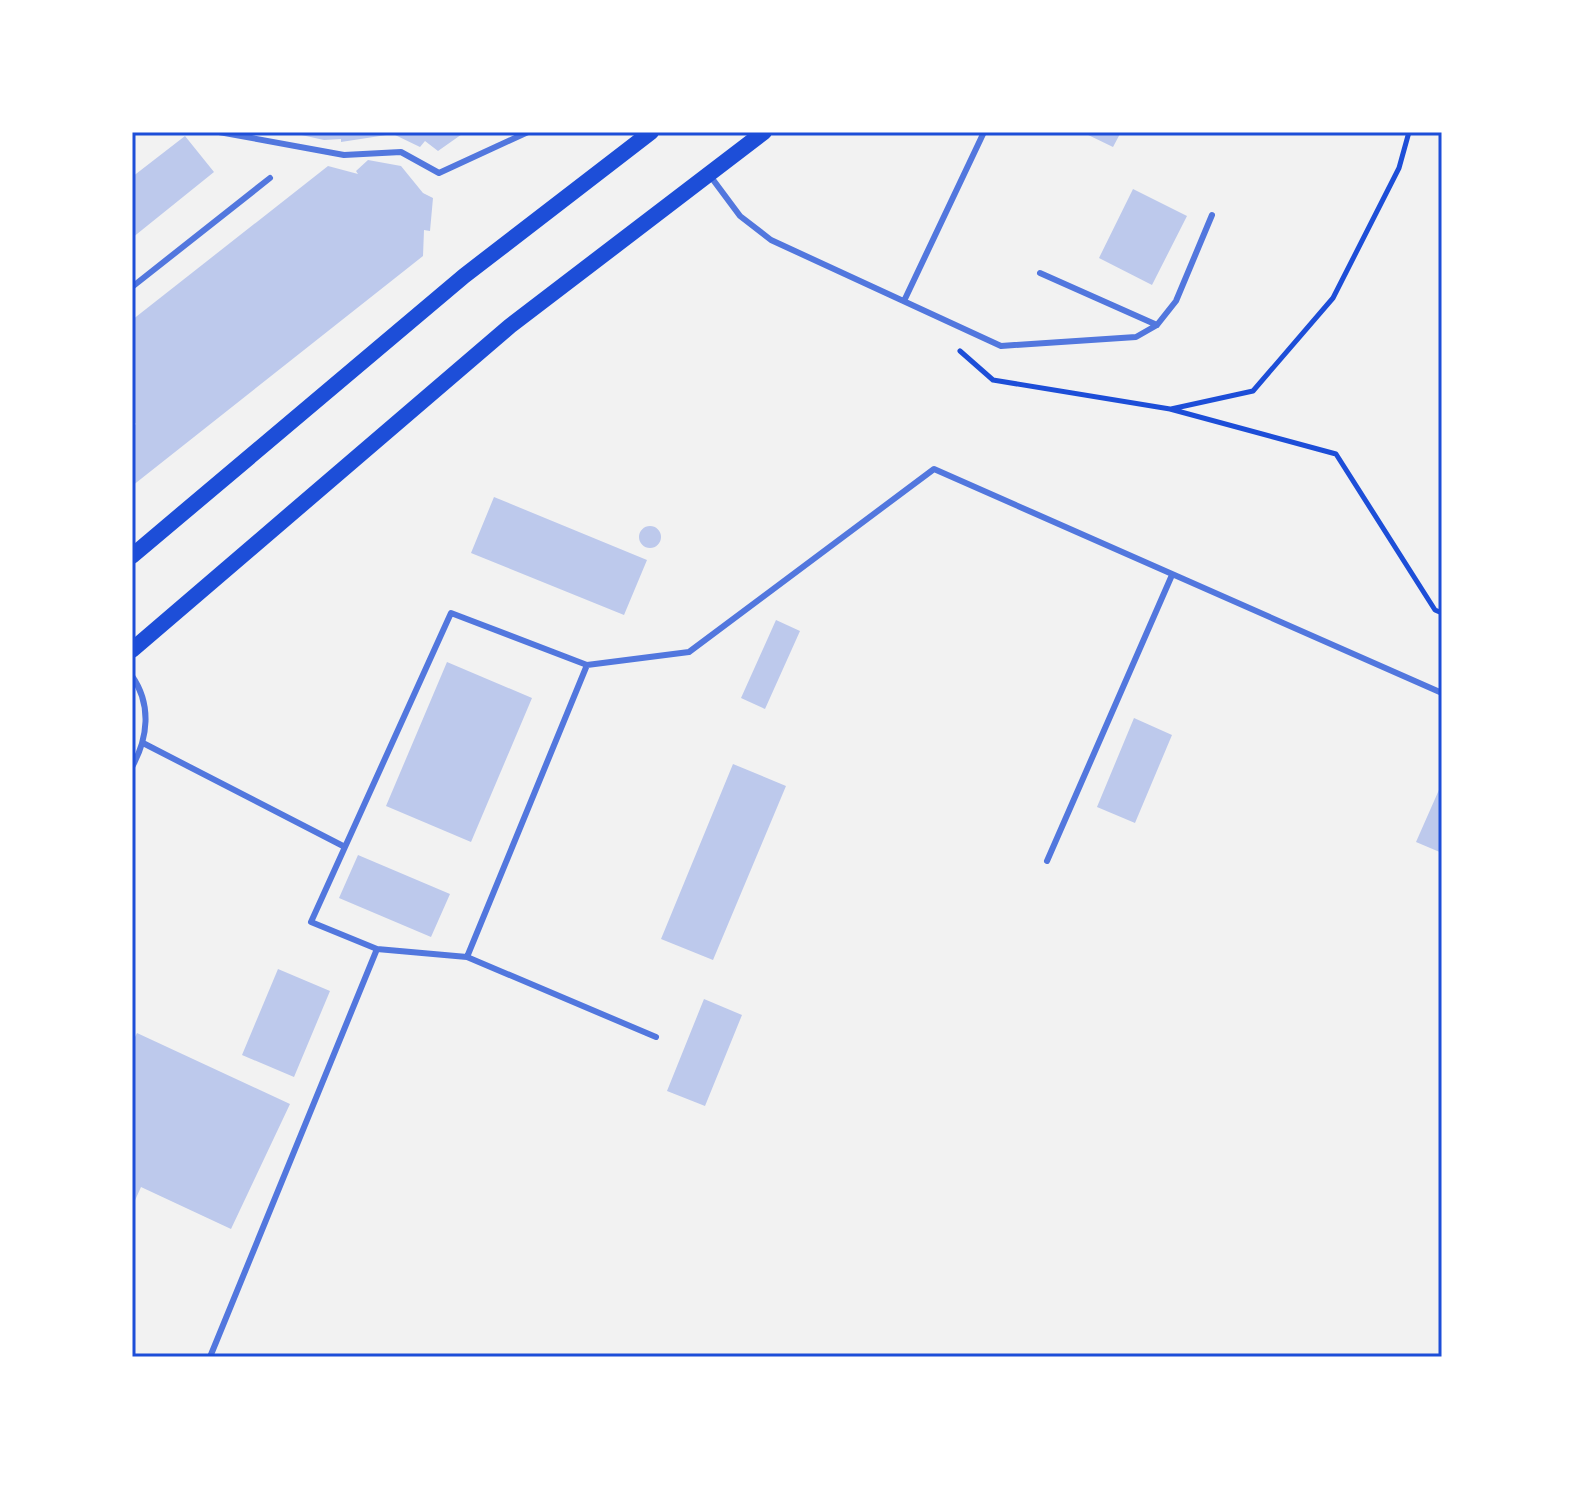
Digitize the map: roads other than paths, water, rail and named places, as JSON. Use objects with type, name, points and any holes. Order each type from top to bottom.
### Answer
[{"type":"main road","points":[[132,556],[464,276],[651,132]]},
{"type":"main road","points":[[132,650],[510,326],[764,132]]},
{"type":"lane","points":[[219,132],[344,155],[401,152],[439,173],[528,132]]},
{"type":"lane","points":[[904,301],[984,132]]},
{"type":"lane","points":[[708,173],[740,216],[771,240],[814,263],[1001,346],[1136,337],[1157,325],[1176,301],[1212,215]]},
{"type":"lane","points":[[132,287],[270,178]]},
{"type":"lane","points":[[1040,273],[1157,325]]},
{"type":"lane","points":[[656,1037],[467,957],[377,949],[311,922],[451,613],[587,665],[689,652],[934,469],[1442,693]]},
{"type":"lane","points":[[1047,861],[1172,575]]},
{"type":"lane","points":[[467,957],[587,665]]},
{"type":"lane","points":[[132,676],[145,702],[143,743],[132,767]]},
{"type":"lane","points":[[143,743],[345,847]]},
{"type":"lane","points":[[210,1357],[377,949]]}]
